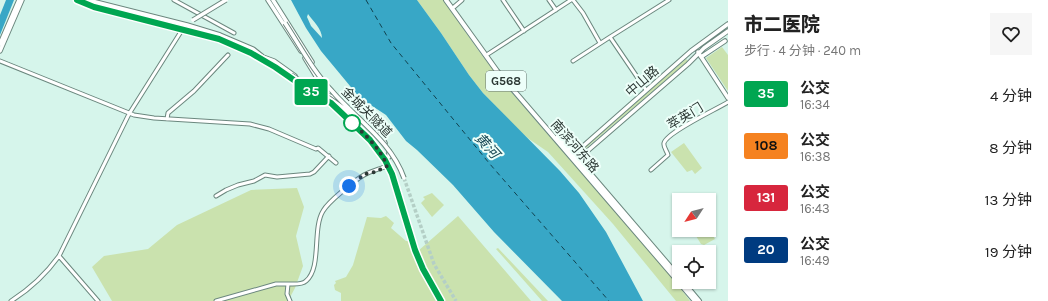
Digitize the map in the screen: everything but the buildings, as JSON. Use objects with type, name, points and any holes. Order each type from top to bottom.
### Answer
[{"type":"highway","name":"南滨河东路","points":[[448,0],[509,81],[572,155]]},
{"type":"highway","name":"南滨河东路","points":[[448,0],[498,71],[672,269]]},
{"type":"highway","name":"南滨河东路","points":[[577,160],[695,301]]},
{"type":"highway","points":[[689,289],[699,301]]},
{"type":"main road","points":[[0,44],[18,0]]},
{"type":"main road","points":[[0,51],[22,0]]},
{"type":"main road","points":[[77,0],[94,7],[219,39],[251,53],[275,67],[317,96],[331,103],[341,101]]},
{"type":"main road","points":[[88,0],[187,25],[232,40],[252,49],[291,76],[329,98],[357,117]]},
{"type":"main road","points":[[182,30],[193,20],[226,0]]},
{"type":"main road","points":[[268,0],[320,81],[331,103]]},
{"type":"main road","points":[[272,0],[322,78],[337,98],[383,139],[390,155],[389,158],[385,157],[380,152]]},
{"type":"main road","name":"金城关隧道","points":[[272,0],[284,23],[321,78],[357,117],[386,145],[396,159],[404,178]]},
{"type":"main road","name":"中山路","points":[[572,155],[695,48],[728,24]]},
{"type":"main road","points":[[700,55],[725,41],[727,32]]},
{"type":"main road","name":"中山路","points":[[577,160],[700,55],[704,48],[727,32]]},
{"type":"main road","points":[[725,41],[728,45]]},
{"type":"main road","points":[[695,48],[712,49]]},
{"type":"main road","points":[[695,48],[728,98]]},
{"type":"main road","points":[[263,57],[274,62],[306,84],[327,96],[337,98]]},
{"type":"main road","name":"金城关隧道","points":[[331,103],[370,140],[380,152],[393,180]]},
{"type":"street","points":[[174,0],[234,33]]},
{"type":"street","points":[[454,7],[462,0]]},
{"type":"street","points":[[503,0],[524,31]]},
{"type":"street","points":[[549,0],[556,10]]},
{"type":"street","points":[[488,54],[572,0],[583,13],[600,43]]},
{"type":"street","points":[[573,61],[669,0]]},
{"type":"street","points":[[11,301],[33,285],[59,256],[129,114],[182,30]]},
{"type":"street","points":[[610,37],[646,90]]},
{"type":"street","points":[[168,119],[168,113],[194,91],[228,55]]},
{"type":"street","points":[[0,61],[129,114],[154,118],[250,124],[269,129],[316,149],[318,148],[336,163]]},
{"type":"street","name":"萃英门","points":[[651,170],[668,155],[664,145],[668,138],[728,102]]},
{"type":"street","points":[[216,196],[226,190],[254,181],[265,175],[277,177],[310,174],[314,172],[329,156]]},
{"type":"street","points":[[216,301],[276,284],[300,284],[306,281],[313,270],[316,255],[316,236],[319,218],[327,204],[365,174],[375,172],[387,166]]},
{"type":"street","points":[[59,256],[98,301]]},
{"type":"street","points":[[288,284],[287,294],[290,301]]},
{"type":"green space","points":[[417,0],[443,0],[505,85],[672,278],[672,289],[681,289],[690,301],[676,301],[613,224],[548,152],[520,131],[483,93]]},
{"type":"green space","points":[[722,47],[728,55],[728,91],[706,58]]},
{"type":"green space","points":[[686,59],[688,61],[585,149],[583,147]]},
{"type":"green space","points":[[684,143],[702,168],[695,174],[692,170],[687,172],[671,152]]},
{"type":"green space","points":[[297,188],[304,207],[296,236],[303,266],[295,288],[288,301],[112,301],[92,267],[104,256],[148,249],[177,225],[251,190]]},
{"type":"green space","points":[[432,193],[444,205],[432,217],[421,203],[425,199],[423,197]]},
{"type":"green space","points":[[386,216],[394,223],[391,228],[406,241],[409,241],[410,244],[418,251],[458,216],[531,301],[341,301],[341,293],[335,290],[335,281],[346,277],[353,265],[367,217],[381,218]]},
{"type":"green space","points":[[697,237],[714,237],[715,239],[704,245],[701,244]]},
{"type":"green space","points":[[498,248],[548,301],[542,301],[496,249]]},
{"type":"water","points":[[6,0],[14,0],[0,35],[0,15]]},
{"type":"water","name":"黄河","points":[[291,0],[417,0],[483,93],[560,171],[579,193],[606,232],[643,301],[562,301],[494,232],[453,185],[406,141],[386,115],[360,98],[321,51],[306,28]],"holes":[[[308,14],[319,28],[322,38],[311,26],[307,17]]]},
{"type":"ferry route","points":[[366,0],[391,43],[489,163],[609,301]]},
{"type":"tunnel","points":[[404,178],[434,264],[456,301]]},
{"type":"tunnel","points":[[393,180],[415,250],[423,269],[441,301]]},
{"type":"bus line","name":"35","points":[[77,0],[94,7],[219,39],[251,53],[275,67],[317,96],[331,103],[370,140],[385,160],[392,174],[415,250],[431,285],[441,301]]},
{"type":"route","points":[[349,186],[365,174],[375,172],[387,166],[380,152],[350,121],[352,123]]}]
